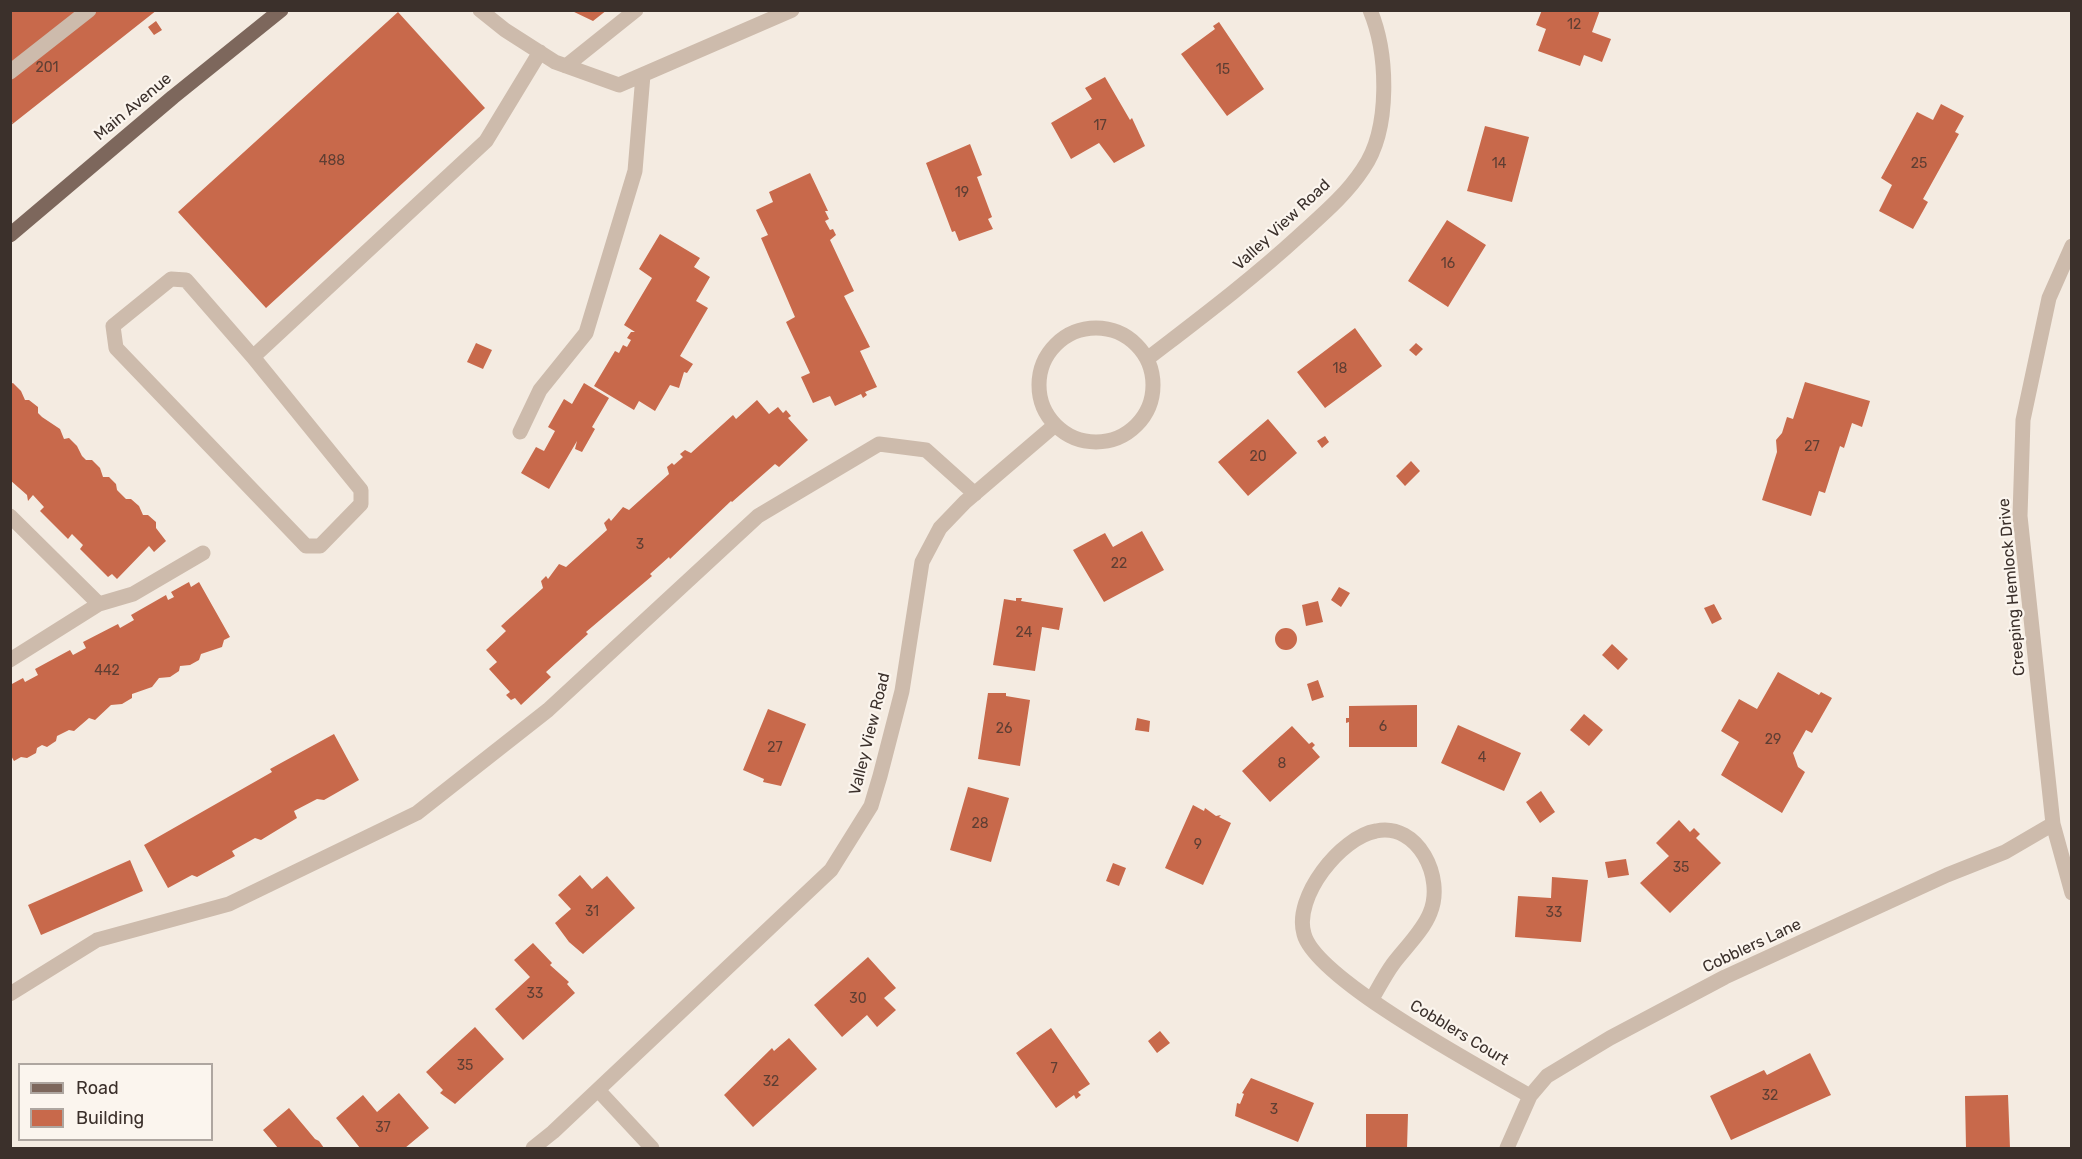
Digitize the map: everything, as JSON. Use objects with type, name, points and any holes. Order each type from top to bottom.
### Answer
[{"type":"main road","name":"Main Avenue","points":[[10,235],[173,97],[281,10]]},
{"type":"street","points":[[10,72],[89,10]]},
{"type":"street","points":[[480,10],[540,52],[566,66],[619,85],[792,10]]},
{"type":"street","points":[[566,66],[636,10]]},
{"type":"street","name":"Valley View Road","points":[[1147,359],[1251,280],[1336,202],[1364,168],[1380,127],[1385,74],[1378,29],[1370,10]]},
{"type":"street","points":[[253,357],[486,141],[540,52]]},
{"type":"street","points":[[520,432],[540,390],[586,333],[635,171],[643,75]]},
{"type":"street","name":"Creeping Hemlock Drive","points":[[2072,246],[2049,298],[2023,420],[2020,516],[2054,825],[2072,893]]},
{"type":"street","points":[[171,279],[186,280],[253,357],[361,490],[361,504],[320,546],[306,546],[116,348],[113,326],[171,279]]},
{"type":"street","points":[[1088,328],[1105,328],[1122,334],[1136,345],[1147,359],[1152,374],[1153,389],[1143,417],[1121,436],[1093,442],[1066,434],[1055,425],[1045,410],[1039,393],[1039,375],[1045,358],[1055,344],[1070,334],[1088,328]]},
{"type":"street","name":"Valley View Road","points":[[533,1149],[831,870],[871,806],[902,691],[922,562],[940,528],[975,494],[1055,425]]},
{"type":"street","points":[[10,994],[97,940],[229,904],[417,813],[549,710],[758,516],[879,444],[926,450],[975,494]]},
{"type":"street","points":[[10,516],[99,604]]},
{"type":"street","points":[[10,660],[99,604],[133,594],[203,553]]},
{"type":"street","name":"Cobblers Lane","points":[[1507,1149],[1520,1113],[1530,1096],[1547,1076],[1610,1038],[1725,977],[1947,875],[2005,852],[2054,825]]},
{"type":"street","name":"Cobblers Court","points":[[1372,999],[1391,967],[1430,913],[1434,891],[1432,866],[1422,849],[1401,834],[1377,830],[1354,840],[1320,874],[1310,891],[1304,913],[1304,934],[1318,957],[1345,981],[1400,1020],[1530,1096]]},
{"type":"street","points":[[597,1090],[652,1149]]},
{"type":"building","points":[[10,10],[157,10],[10,126]]},
{"type":"building","points":[[570,10],[607,10],[593,21]]},
{"type":"building","points":[[1542,10],[1600,10],[1592,32],[1611,39],[1602,62],[1584,55],[1580,66],[1538,51],[1546,29],[1536,25]]},
{"type":"building","points":[[398,12],[485,108],[266,308],[178,212]]},
{"type":"building","points":[[156,21],[162,30],[154,35],[148,27]]},
{"type":"building","points":[[1219,22],[1264,89],[1227,116],[1181,54],[1215,29],[1213,26]]},
{"type":"building","points":[[1105,77],[1130,120],[1132,118],[1145,146],[1114,163],[1099,143],[1071,159],[1051,123],[1092,99],[1085,88]]},
{"type":"building","points":[[1941,104],[1964,116],[1955,132],[1959,134],[1923,199],[1928,202],[1913,229],[1879,211],[1892,185],[1881,178],[1917,112],[1933,120]]},
{"type":"building","points":[[1485,126],[1529,137],[1512,202],[1467,191]]},
{"type":"building","points":[[970,144],[982,175],[977,177],[992,217],[988,219],[993,229],[959,241],[955,231],[952,232],[926,163]]},
{"type":"building","points":[[810,173],[828,211],[825,211],[829,219],[825,221],[836,235],[830,240],[854,291],[844,296],[870,347],[860,351],[877,387],[865,392],[867,395],[863,398],[861,394],[835,406],[830,396],[813,403],[801,377],[810,373],[786,322],[795,317],[761,238],[768,235],[756,210],[773,202],[769,192]]},
{"type":"building","points":[[1447,220],[1486,245],[1448,307],[1408,281]]},
{"type":"building","points":[[660,234],[700,258],[694,267],[710,277],[696,301],[708,308],[680,356],[693,364],[687,373],[684,372],[679,388],[670,385],[655,411],[639,401],[634,410],[594,386],[615,351],[619,353],[623,345],[627,347],[631,340],[627,338],[631,332],[635,332],[624,325],[652,278],[639,269]]},
{"type":"building","points":[[1355,328],[1382,366],[1325,408],[1297,372]]},
{"type":"building","points":[[476,343],[492,350],[483,369],[467,362]]},
{"type":"building","points":[[1416,343],[1423,349],[1416,356],[1409,350]]},
{"type":"building","points":[[1805,382],[1870,401],[1862,427],[1852,423],[1844,448],[1840,446],[1825,493],[1819,491],[1811,516],[1762,500],[1777,452],[1776,440],[1782,433],[1787,417],[1793,419]]},
{"type":"building","points":[[13,383],[21,391],[25,400],[29,400],[38,407],[38,413],[42,417],[60,429],[64,439],[69,438],[86,460],[92,460],[100,468],[103,477],[109,477],[126,499],[131,499],[139,506],[143,515],[148,515],[156,522],[156,528],[166,541],[154,552],[149,546],[117,579],[112,574],[108,577],[80,549],[83,545],[72,534],[68,539],[40,511],[44,507],[33,495],[28,501],[27,495],[10,480],[10,384]]},
{"type":"building","points":[[584,383],[609,398],[592,427],[595,429],[582,452],[575,449],[577,441],[549,489],[521,473],[536,447],[544,451],[555,431],[548,427],[564,399],[572,404]]},
{"type":"building","points":[[757,400],[769,414],[778,407],[783,413],[786,410],[791,416],[788,418],[808,440],[779,467],[775,464],[731,501],[670,559],[669,557],[650,574],[652,576],[586,632],[588,634],[546,672],[551,677],[521,705],[515,698],[511,700],[506,695],[510,692],[489,669],[497,662],[486,650],[506,631],[501,626],[543,588],[541,581],[546,576],[548,579],[559,564],[566,567],[607,530],[604,523],[609,518],[611,521],[623,507],[629,510],[669,474],[667,467],[672,463],[674,465],[683,457],[680,454],[685,450],[691,453],[733,415],[736,419]]},
{"type":"building","points":[[1268,419],[1297,453],[1248,496],[1218,462]]},
{"type":"building","points":[[1325,436],[1329,442],[1322,448],[1317,441]]},
{"type":"building","points":[[1411,461],[1420,471],[1405,486],[1396,476]]},
{"type":"building","points":[[1142,531],[1164,570],[1104,602],[1073,550],[1105,533],[1113,547]]},
{"type":"building","points":[[189,582],[191,587],[199,582],[230,637],[224,640],[222,647],[201,654],[199,660],[190,665],[180,666],[179,671],[170,677],[159,678],[152,687],[132,694],[132,698],[122,704],[111,705],[95,720],[89,718],[74,731],[69,730],[57,736],[56,741],[47,747],[42,745],[37,748],[36,753],[14,761],[10,754],[10,685],[23,678],[25,682],[38,675],[35,669],[70,650],[73,655],[86,648],[83,642],[118,624],[120,628],[134,620],[131,615],[166,595],[168,600],[174,597],[171,592]]},
{"type":"building","points":[[1339,587],[1350,593],[1341,607],[1331,600]]},
{"type":"building","points":[[1016,598],[1022,598],[1021,601],[1063,608],[1059,630],[1042,627],[1035,671],[993,665],[1004,599],[1016,601]]},
{"type":"building","points":[[1318,601],[1323,622],[1306,626],[1302,605]]},
{"type":"building","points":[[1714,604],[1722,619],[1712,624],[1704,608]]},
{"type":"building","points":[[1286,628],[1294,631],[1297,639],[1294,647],[1286,650],[1278,647],[1275,639],[1278,631]]},
{"type":"building","points":[[1612,644],[1628,659],[1618,670],[1602,655]]},
{"type":"building","points":[[1778,672],[1819,695],[1821,692],[1832,698],[1812,733],[1806,730],[1793,753],[1798,767],[1805,772],[1782,813],[1721,775],[1739,742],[1721,731],[1739,699],[1757,709]]},
{"type":"building","points":[[1318,680],[1324,697],[1312,701],[1307,684]]},
{"type":"building","points":[[988,693],[1006,693],[1006,696],[1030,700],[1020,766],[978,759]]},
{"type":"building","points":[[1417,705],[1417,747],[1349,747],[1349,722],[1346,723],[1346,718],[1349,718],[1349,706]]},
{"type":"building","points":[[768,709],[806,724],[781,786],[763,782],[764,779],[743,770]]},
{"type":"building","points":[[1584,714],[1603,730],[1589,746],[1570,730]]},
{"type":"building","points":[[1137,718],[1150,721],[1149,732],[1135,730]]},
{"type":"building","points":[[1458,725],[1521,753],[1504,791],[1441,763]]},
{"type":"building","points":[[1292,726],[1309,744],[1312,742],[1315,745],[1312,748],[1320,757],[1270,802],[1242,771]]},
{"type":"building","points":[[334,734],[359,780],[324,800],[317,799],[294,811],[297,818],[261,840],[255,838],[232,851],[235,856],[197,877],[192,875],[168,888],[144,845],[272,772],[270,769]]},
{"type":"building","points":[[968,787],[1009,798],[991,862],[950,850]]},
{"type":"building","points":[[1541,791],[1555,812],[1540,823],[1526,802]]},
{"type":"building","points":[[1193,805],[1204,811],[1205,808],[1216,816],[1221,815],[1219,817],[1231,823],[1203,885],[1165,868]]},
{"type":"building","points":[[1679,820],[1690,832],[1694,828],[1700,834],[1696,838],[1721,863],[1670,913],[1640,883],[1669,856],[1656,843]]},
{"type":"building","points":[[1626,859],[1629,875],[1608,878],[1605,862]]},
{"type":"building","points":[[130,860],[143,891],[41,935],[28,905]]},
{"type":"building","points":[[1113,863],[1126,868],[1119,886],[1106,881]]},
{"type":"building","points":[[580,875],[592,889],[607,876],[635,908],[583,954],[569,942],[555,923],[571,909],[558,895]]},
{"type":"building","points":[[1552,877],[1588,880],[1581,942],[1515,937],[1518,896],[1551,898]]},
{"type":"building","points":[[533,943],[552,963],[550,965],[569,982],[567,984],[575,993],[523,1040],[495,1009],[530,977],[514,960]]},
{"type":"building","points":[[868,957],[896,988],[884,998],[896,1010],[877,1027],[867,1015],[842,1037],[814,1005]]},
{"type":"building","points":[[475,1027],[504,1059],[455,1104],[440,1093],[443,1090],[426,1072]]},
{"type":"building","points":[[1051,1028],[1090,1084],[1078,1092],[1081,1095],[1076,1099],[1074,1095],[1056,1108],[1016,1053]]},
{"type":"building","points":[[1160,1031],[1170,1043],[1157,1053],[1148,1041]]},
{"type":"building","points":[[789,1038],[817,1069],[753,1127],[724,1095],[772,1048],[774,1051]]},
{"type":"building","points":[[1810,1053],[1831,1095],[1731,1140],[1710,1096],[1764,1070],[1767,1075]]},
{"type":"building","points":[[1251,1078],[1314,1103],[1298,1142],[1235,1116],[1237,1103],[1240,1104],[1244,1094],[1242,1093]]},
{"type":"building","points":[[399,1093],[429,1128],[405,1148],[360,1148],[336,1118],[363,1095],[377,1112]]},
{"type":"building","points":[[2008,1095],[2010,1148],[1966,1148],[1965,1096]]},
{"type":"building","points":[[289,1108],[324,1148],[278,1148],[263,1130]]},
{"type":"building","points":[[1366,1114],[1408,1114],[1407,1148],[1362,1148],[1366,1147]]}]
